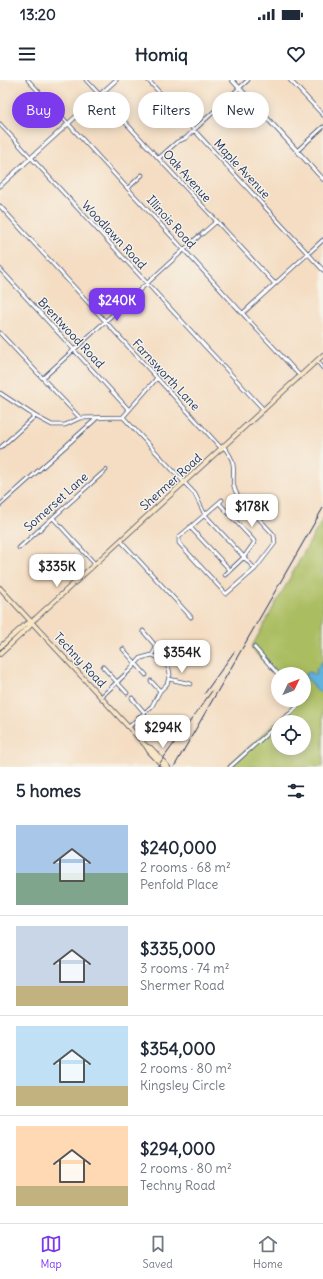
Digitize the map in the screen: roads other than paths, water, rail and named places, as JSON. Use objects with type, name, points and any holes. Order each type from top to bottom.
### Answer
[{"type":"main road","name":"Shermer Road","points":[[0,647],[26,624],[31,622],[121,541],[323,355]]},
{"type":"main road","name":"Techny Road","points":[[0,588],[129,727],[164,767]]},
{"type":"main road","name":"Shermer Road","points":[[0,654],[29,628],[31,622]]},
{"type":"main road","name":"Techny Road","points":[[146,746],[151,748],[168,767]]},
{"type":"street","name":"Illinois Road","points":[[28,80],[300,376]]},
{"type":"street","name":"Oak Avenue","points":[[86,80],[97,92]]},
{"type":"street","points":[[103,92],[116,80]]},
{"type":"street","name":"Maple Avenue","points":[[148,80],[323,270]]},
{"type":"street","points":[[232,80],[323,179]]},
{"type":"street","points":[[159,158],[177,142],[186,138],[248,80]]},
{"type":"street","points":[[290,80],[323,115]]},
{"type":"street","points":[[0,186],[73,119]]},
{"type":"street","name":"Woodlawn Road","points":[[0,124],[264,410]]},
{"type":"street","name":"Oak Avenue","points":[[130,127],[275,284]]},
{"type":"street","points":[[297,151],[323,127]]},
{"type":"street","points":[[128,188],[142,175]]},
{"type":"street","name":"Farnsworth Lane","points":[[0,206],[231,457],[233,465],[232,477],[235,491],[274,535],[275,539],[274,543],[255,569]]},
{"type":"street","points":[[43,378],[216,221]]},
{"type":"street","points":[[243,313],[323,240]]},
{"type":"street","name":"Brentwood Road","points":[[0,269],[129,410]]},
{"type":"street","points":[[0,333],[80,418]]},
{"type":"street","points":[[317,361],[323,368]]},
{"type":"street","points":[[0,393],[35,416],[52,425],[65,425],[80,418],[123,417],[157,378]]},
{"type":"street","points":[[0,448],[35,416]]},
{"type":"street","points":[[123,417],[195,494],[205,515],[255,569],[226,594],[179,543],[178,539],[190,527],[205,515],[222,500]]},
{"type":"street","points":[[0,505],[97,418]]},
{"type":"street","name":"Somerset Lane","points":[[19,548],[106,470]]},
{"type":"street","points":[[219,503],[254,541],[244,557],[225,575]]},
{"type":"street","points":[[53,518],[95,564]]},
{"type":"street","points":[[190,527],[230,570]]},
{"type":"street","points":[[121,541],[190,617]]},
{"type":"street","points":[[143,631],[156,648],[152,656]]},
{"type":"street","points":[[254,647],[272,667]]},
{"type":"street","points":[[165,662],[178,648]]},
{"type":"street","points":[[123,649],[146,675]]},
{"type":"street","points":[[101,697],[130,670],[140,658],[152,656],[165,662],[169,669],[169,679],[167,684],[160,691],[152,706],[129,727]]},
{"type":"street","points":[[103,667],[127,693]]},
{"type":"street","points":[[169,679],[191,684]]},
{"type":"street","points":[[151,681],[160,691]]},
{"type":"street","points":[[132,698],[144,712]]},
{"type":"street","points":[[288,715],[296,707]]},
{"type":"street","points":[[230,767],[271,730]]},
{"type":"water","points":[[323,660],[323,694],[317,690],[311,682],[311,673],[314,675],[317,674],[316,670]]},
{"type":"water","points":[[155,719],[164,725],[163,730],[158,735],[150,729],[151,721]]},
{"type":"waterway","points":[[255,422],[258,419]]},
{"type":"railway","points":[[174,767],[323,508]]},
{"type":"railway","points":[[205,693],[234,652]]},
{"type":"railway","points":[[157,767],[212,691]]}]
